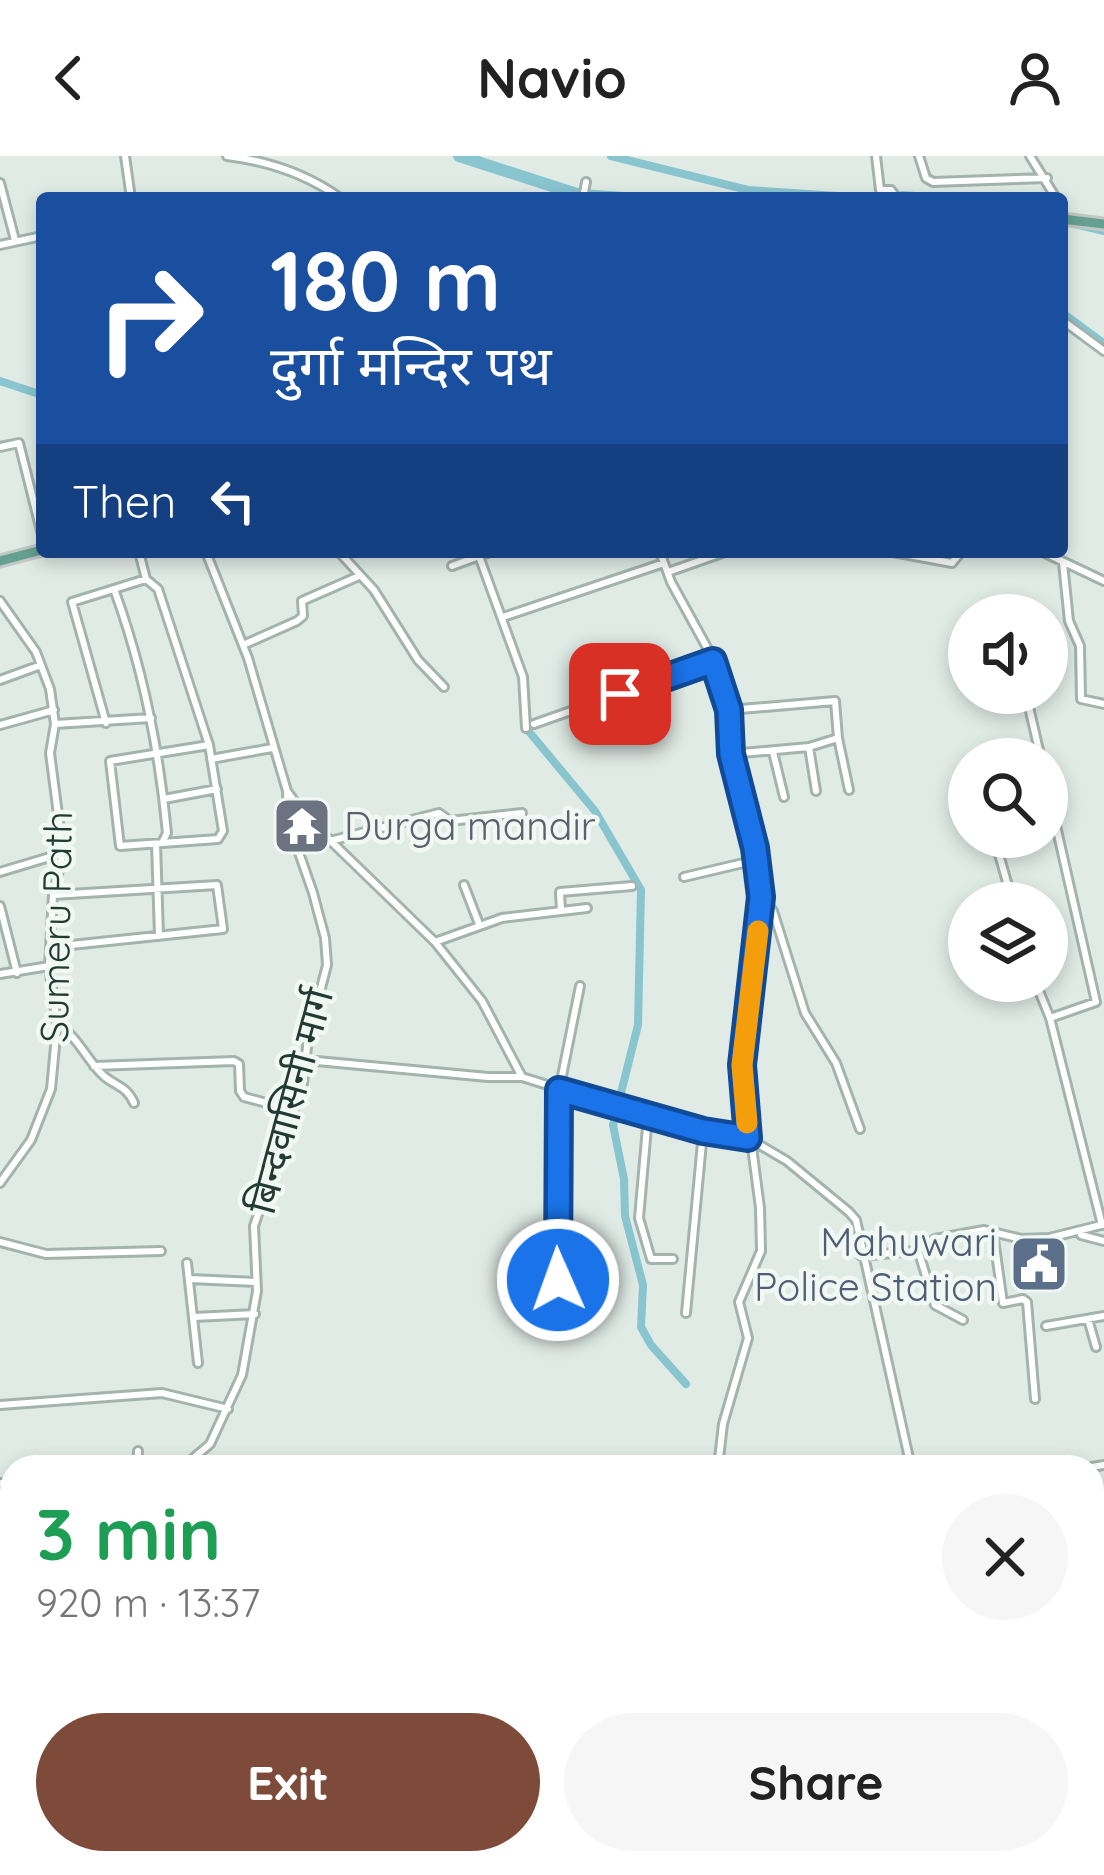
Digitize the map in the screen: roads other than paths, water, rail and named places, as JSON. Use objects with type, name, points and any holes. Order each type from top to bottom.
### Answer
[{"type":"main road","points":[[1068,219],[1104,224]]},
{"type":"main road","points":[[0,561],[36,552]]},
{"type":"street","points":[[125,156],[130,192]]},
{"type":"street","points":[[227,156],[277,167],[332,192]]},
{"type":"street","points":[[876,156],[880,190],[892,192]]},
{"type":"street","points":[[920,156],[926,178],[933,182],[1047,178]]},
{"type":"street","points":[[1030,156],[1053,192]]},
{"type":"street","points":[[0,183],[15,240]]},
{"type":"street","points":[[0,245],[36,237]]},
{"type":"street","points":[[1068,324],[1104,351]]},
{"type":"street","points":[[0,447],[19,443],[36,512]]},
{"type":"street","points":[[141,558],[146,579],[158,589],[209,745],[223,831],[218,839],[119,846],[110,761],[209,745]]},
{"type":"street","points":[[208,558],[243,645],[287,791],[330,841],[435,942],[482,1001],[522,1077]]},
{"type":"street","points":[[344,558],[374,590],[418,659],[444,688]]},
{"type":"street","points":[[452,566],[474,558]]},
{"type":"street","points":[[480,558],[523,677],[530,726],[713,661]]},
{"type":"street","points":[[662,558],[713,661],[729,710],[731,754],[758,860],[761,897],[742,1065],[761,1252],[739,1303],[748,1337],[723,1424],[719,1455]]},
{"type":"street","points":[[503,617],[701,558]]},
{"type":"street","points":[[925,558],[952,563],[956,558]]},
{"type":"street","points":[[1054,558],[1104,579]]},
{"type":"street","points":[[1063,563],[1070,621],[1080,646],[1081,699],[1104,704]]},
{"type":"street","points":[[243,645],[297,622],[303,616],[302,601],[359,575]]},
{"type":"street","points":[[106,723],[72,602],[146,579]]},
{"type":"street","points":[[114,589],[137,652],[164,799],[167,833],[160,843],[159,936]]},
{"type":"street","name":"Sumeru Path","points":[[0,601],[40,665],[54,710],[50,753],[63,853],[53,896],[49,966],[57,1025],[46,1106],[31,1140],[0,1183]]},
{"type":"street","points":[[0,680],[40,665]]},
{"type":"street","points":[[729,710],[835,701],[849,790]]},
{"type":"street","points":[[0,725],[54,710]]},
{"type":"street","points":[[55,724],[151,718]]},
{"type":"street","points":[[731,754],[809,747],[838,738]]},
{"type":"street","points":[[809,747],[816,791]]},
{"type":"street","points":[[211,759],[273,748]]},
{"type":"street","points":[[773,752],[784,796]]},
{"type":"street","points":[[164,799],[217,789]]},
{"type":"street","name":"बिन्दवासिनी मार्ग","points":[[197,1455],[210,1444],[242,1375],[255,1314],[254,1226],[304,1083],[327,952],[313,892],[290,832],[287,791]]},
{"type":"street","points":[[330,841],[439,813],[450,821],[522,812]]},
{"type":"street","points":[[0,872],[63,853]]},
{"type":"street","points":[[1050,1018],[1096,1002],[1063,858]]},
{"type":"street","points":[[684,877],[758,860]]},
{"type":"street","points":[[50,947],[223,929],[217,885],[53,896]]},
{"type":"street","points":[[464,885],[478,924]]},
{"type":"street","points":[[561,911],[560,892],[632,886]]},
{"type":"street","points":[[761,897],[773,911],[805,1013],[836,1063],[860,1129]]},
{"type":"street","points":[[0,906],[16,973]]},
{"type":"street","points":[[435,942],[478,924],[587,908]]},
{"type":"street","points":[[0,974],[49,966]]},
{"type":"street","points":[[558,1280],[559,1090],[580,986]]},
{"type":"street","points":[[861,1256],[918,1250],[935,1240],[993,1232],[1022,1239],[1077,1234],[1103,1225],[1044,1002]]},
{"type":"street","points":[[57,1025],[67,1030],[94,1066],[128,1089],[134,1103]]},
{"type":"street","points":[[306,1060],[522,1077],[703,1131],[748,1138],[787,1161],[856,1220],[908,1455]]},
{"type":"street","points":[[94,1066],[235,1061],[244,1097],[294,1106]]},
{"type":"street","points":[[648,1116],[639,1218],[651,1259],[673,1259]]},
{"type":"street","points":[[686,1313],[703,1131]]},
{"type":"street","points":[[993,1232],[1003,1303],[1023,1298],[1027,1302],[1035,1399]]},
{"type":"street","points":[[1077,1234],[1104,1241]]},
{"type":"street","points":[[0,1242],[46,1254],[161,1252]]},
{"type":"street","points":[[918,1250],[935,1305],[963,1320]]},
{"type":"street","points":[[187,1263],[198,1363]]},
{"type":"street","points":[[190,1280],[256,1282]]},
{"type":"street","points":[[194,1317],[255,1314]]},
{"type":"street","points":[[1046,1326],[1104,1316]]},
{"type":"street","points":[[1088,1319],[1096,1347]]},
{"type":"street","points":[[0,1405],[162,1394],[229,1409]]},
{"type":"street","points":[[138,1451],[138,1455]]},
{"type":"waterway","points":[[459,156],[571,192]]},
{"type":"waterway","points":[[611,156],[748,190],[778,192]]},
{"type":"waterway","points":[[1075,224],[1104,231]]},
{"type":"waterway","points":[[1068,319],[1104,346]]},
{"type":"waterway","points":[[0,381],[36,393]]},
{"type":"waterway","points":[[526,728],[595,811],[641,890],[638,1025],[613,1125],[624,1179],[625,1216],[643,1285],[641,1327],[686,1384]]},
{"type":"place","name":"Durga mandir","points":[[302,826]]},
{"type":"place","name":"Mahuwari Police Station","points":[[1039,1264]]}]
